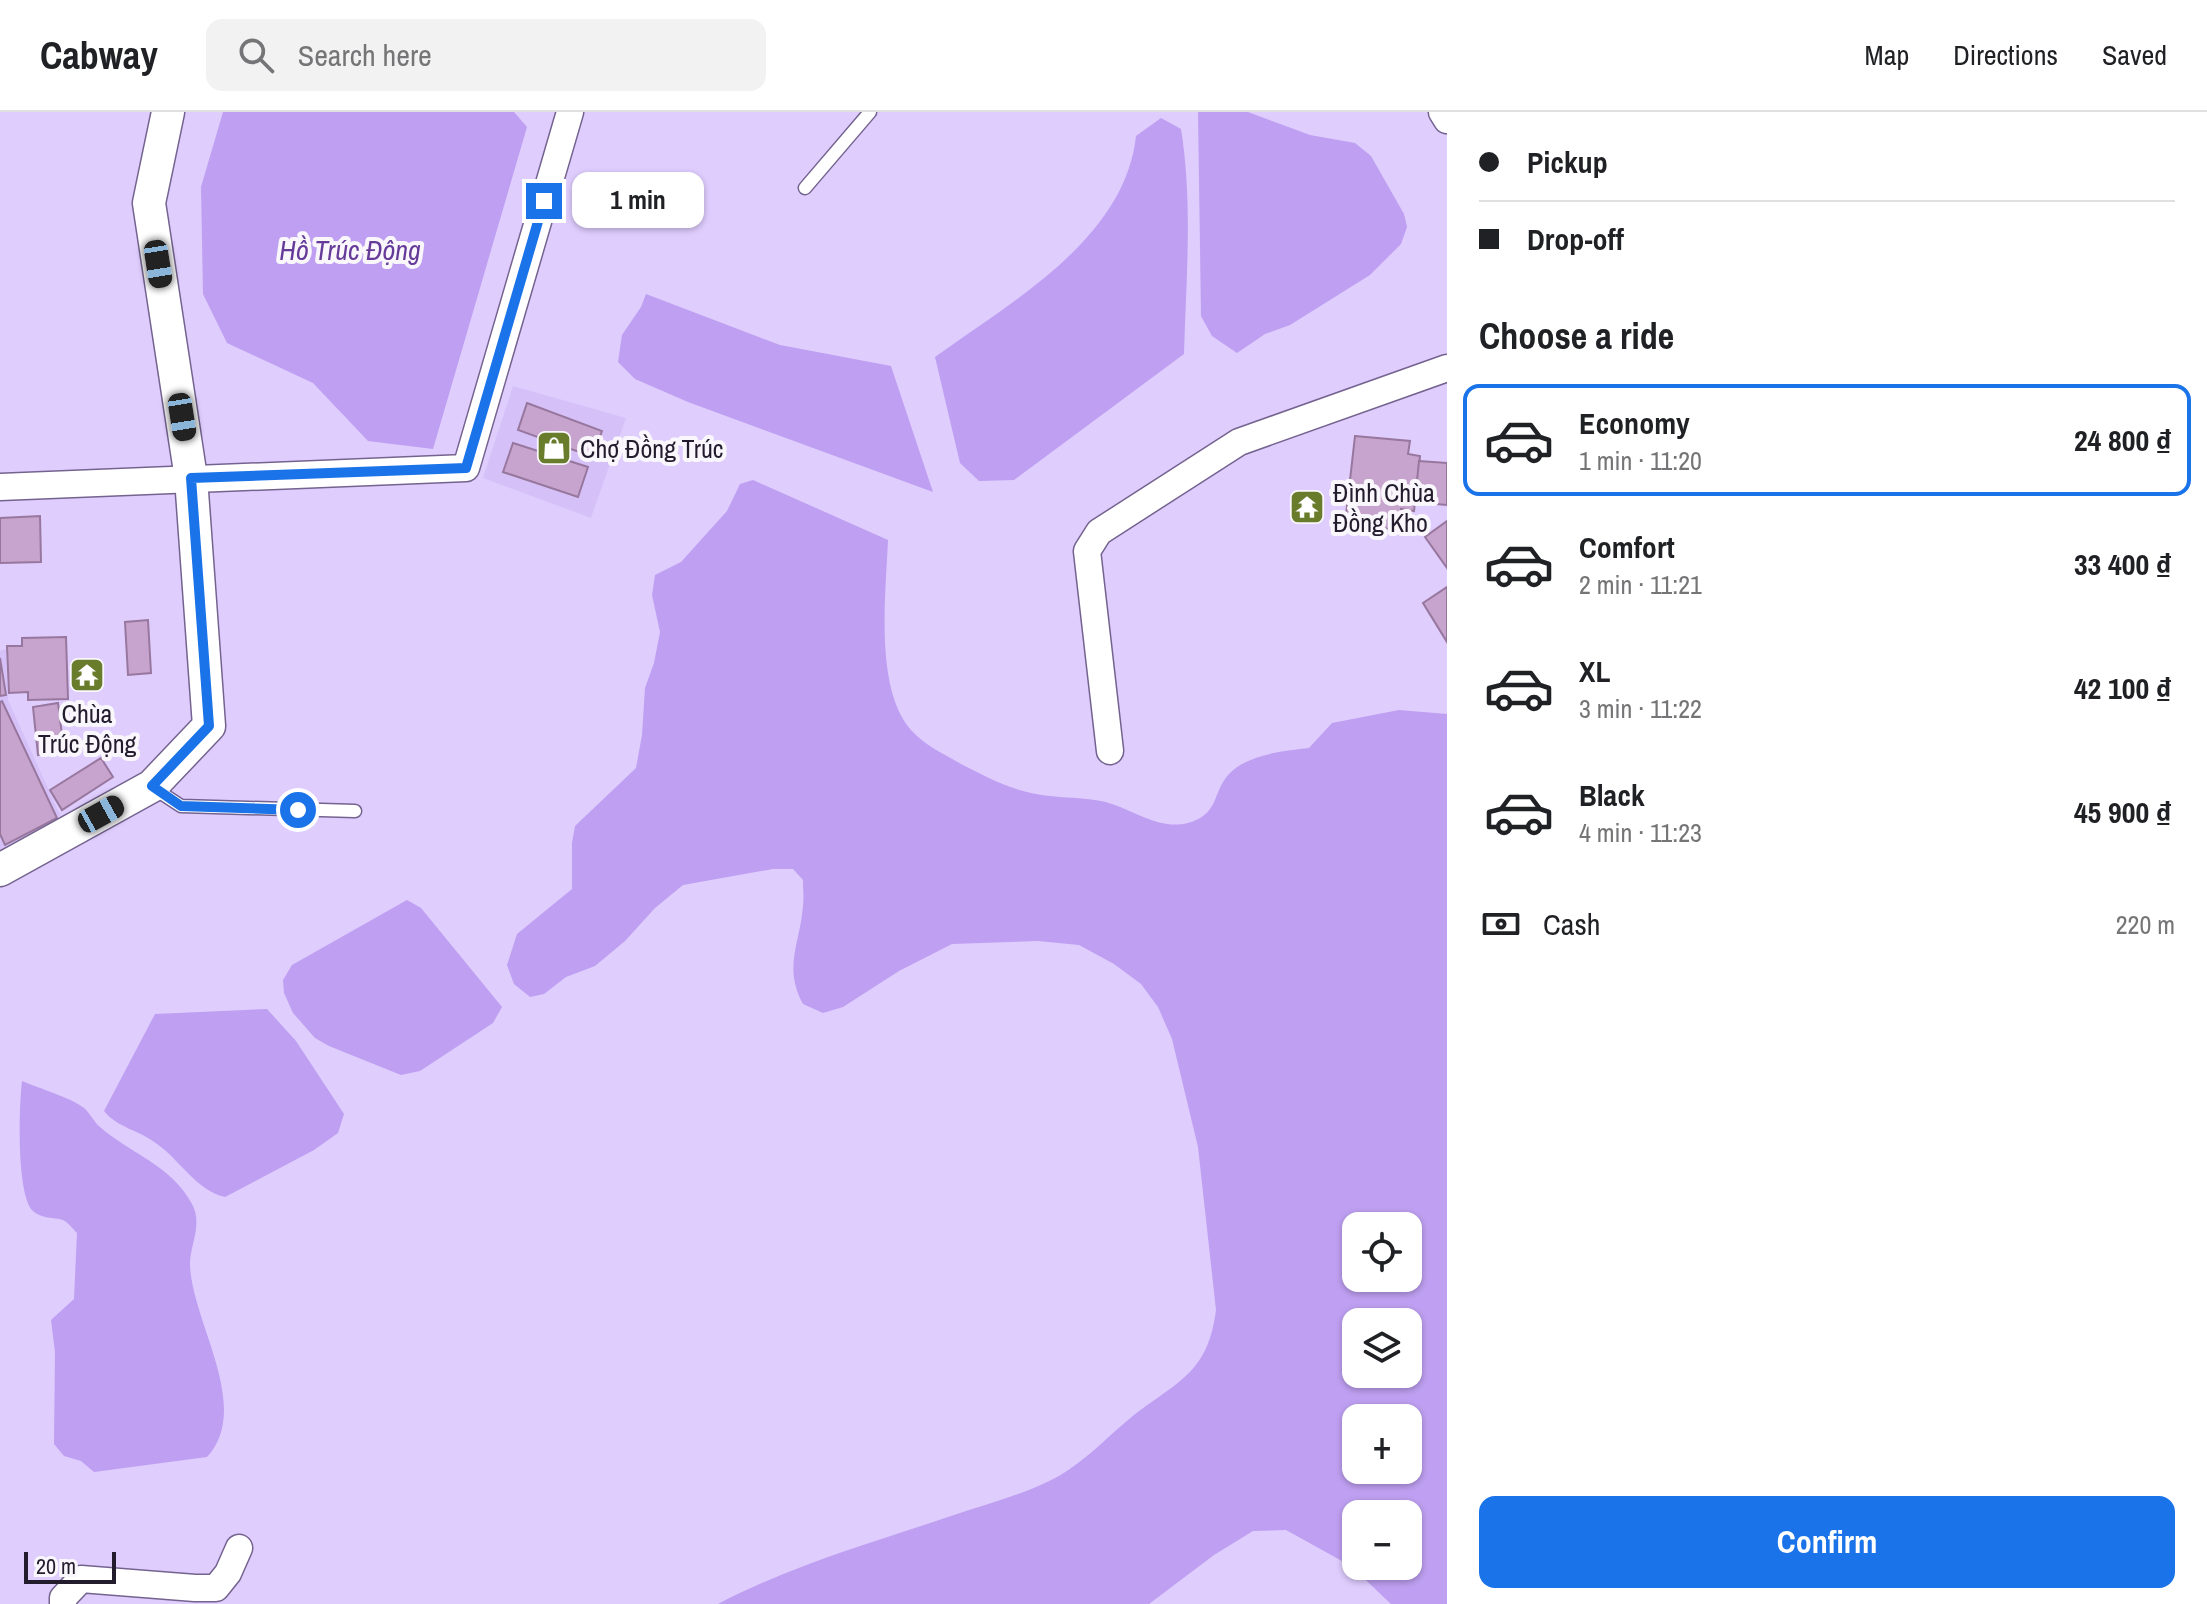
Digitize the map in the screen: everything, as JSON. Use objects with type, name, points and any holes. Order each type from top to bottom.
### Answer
[{"type":"street","points":[[0,870],[152,786],[209,726],[191,478],[149,203],[168,112]]},
{"type":"street","points":[[0,487],[466,468],[570,112]]},
{"type":"street","points":[[1442,112],[1447,120]]},
{"type":"street","points":[[1110,751],[1087,551],[1099,532],[1239,442],[1447,368]]},
{"type":"street","points":[[63,1604],[63,1598],[81,1579],[216,1588],[228,1573],[239,1548]]},
{"type":"lane","points":[[805,188],[870,112]]},
{"type":"lane","points":[[152,786],[181,806],[355,811]]},
{"type":"shaded area","name":"Chợ Đồng Trúc","points":[[513,386],[626,418],[591,518],[483,478]]},
{"type":"shaded area","points":[[6,649],[8,700],[60,815],[44,830],[0,852],[0,651]]},
{"type":"water","name":"Hồ Trúc Động","points":[[223,112],[514,112],[527,127],[433,449],[368,441],[313,383],[227,343],[203,294],[201,187]]},
{"type":"water","points":[[1198,112],[1248,112],[1310,135],[1355,143],[1371,156],[1404,214],[1407,227],[1401,244],[1370,275],[1290,325],[1265,334],[1237,353],[1212,336],[1201,316]]},
{"type":"water","points":[[1161,118],[1181,129],[1185,157],[1188,242],[1184,354],[1014,480],[979,481],[960,463],[935,357],[1029,290],[1088,237],[1111,206],[1127,173],[1136,136]]},
{"type":"water","points":[[646,294],[780,345],[891,366],[933,492],[688,402],[635,379],[618,362],[622,335]]},
{"type":"water","points":[[753,480],[888,540],[885,639],[887,665],[899,712],[911,730],[928,745],[976,772],[1015,789],[1033,794],[1101,801],[1155,821],[1177,825],[1206,814],[1224,781],[1237,767],[1267,755],[1309,748],[1332,723],[1399,710],[1447,714],[1447,1604],[1391,1604],[1366,1580],[1422,1580],[1422,1500],[1342,1500],[1342,1561],[1286,1530],[1253,1531],[1214,1555],[1149,1604],[718,1604],[803,1566],[1006,1498],[1059,1476],[1189,1373],[1206,1348],[1216,1310],[1198,1147],[1172,1039],[1158,1007],[1141,984],[1114,964],[1079,945],[1038,941],[952,944],[899,971],[843,1007],[823,1013],[803,1004],[794,978],[803,880],[793,869],[773,869],[683,885],[595,966],[566,977],[544,994],[530,997],[514,984],[507,965],[517,934],[572,889],[575,826],[636,768],[645,688],[660,632],[652,595],[655,575],[681,562],[727,511],[740,484]]},
{"type":"water","points":[[407,900],[421,908],[502,1007],[493,1023],[420,1071],[401,1075],[315,1038],[293,1013],[284,993],[283,980],[292,965]]},
{"type":"water","points":[[267,1009],[296,1041],[344,1114],[338,1133],[314,1150],[225,1197],[197,1182],[157,1144],[115,1121],[104,1111],[155,1014]]},
{"type":"water","points":[[22,1081],[79,1104],[100,1127],[173,1179],[192,1204],[196,1219],[190,1264],[193,1287],[216,1363],[224,1414],[220,1437],[207,1457],[94,1472],[81,1461],[64,1456],[54,1444],[55,1352],[51,1320],[74,1299],[77,1233],[63,1220],[36,1214],[28,1202],[20,1149]]},
{"type":"building","points":[[527,403],[602,431],[593,457],[518,430]]},
{"type":"building","points":[[1355,436],[1410,441],[1408,454],[1420,456],[1414,511],[1401,509],[1399,530],[1345,524]]},
{"type":"building","points":[[513,443],[588,467],[578,497],[503,472]]},
{"type":"building","points":[[1419,461],[1447,463],[1447,505],[1415,502]]},
{"type":"building","points":[[40,516],[41,562],[0,563],[0,518]]},
{"type":"building","points":[[1447,521],[1447,568],[1425,537]]},
{"type":"building","points":[[1447,587],[1447,642],[1423,603]]},
{"type":"building","points":[[148,620],[151,673],[128,675],[125,622]]},
{"type":"building","points":[[66,637],[68,699],[28,700],[28,692],[9,693],[7,646],[22,646],[22,638]]},
{"type":"building","points":[[0,658],[6,695],[0,696]]},
{"type":"building","points":[[2,701],[57,818],[5,845],[0,834]]},
{"type":"building","points":[[58,703],[64,751],[38,755],[33,707]]},
{"type":"building","points":[[101,758],[113,777],[62,810],[50,790]]},
{"type":"place","name":"Chợ Đồng Trúc","points":[[554,448]]},
{"type":"place","name":"Đình Chùa Đồng Kho","points":[[1307,507]]},
{"type":"place","name":"Chùa Trúc Động","points":[[87,675]]},
{"type":"route","points":[[298,810],[181,806],[152,786],[209,726],[191,478],[466,468],[544,201]]}]
